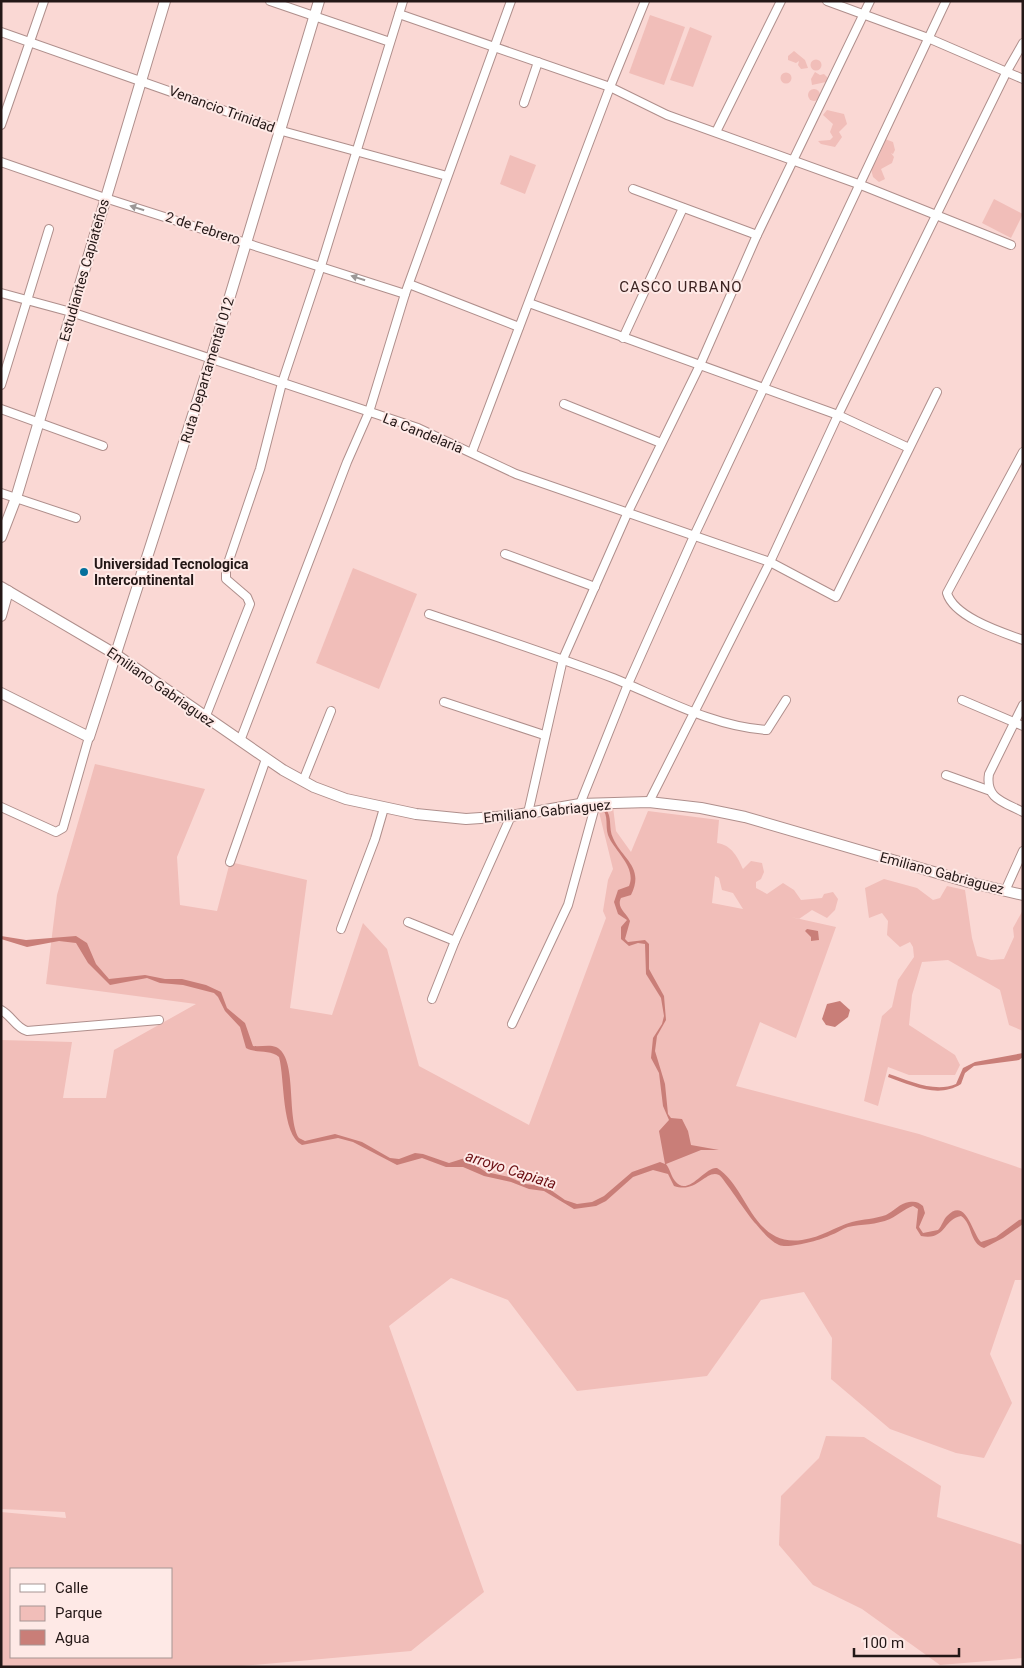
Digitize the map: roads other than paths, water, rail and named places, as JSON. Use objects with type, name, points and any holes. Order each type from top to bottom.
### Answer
[{"type":"main road","name":"Estudiantes Capiateños","points":[[1,538],[16,498],[165,1]]},
{"type":"main road","name":"Ruta Departamental 012","points":[[89,737],[211,359],[282,131],[319,1]]},
{"type":"main road","name":"Emiliano Gabriaguez","points":[[4,589],[115,654],[266,759],[303,781],[346,799],[416,814],[466,819],[511,816],[580,804],[649,802],[701,808],[744,817],[968,882],[1023,895]]},
{"type":"main road","points":[[1,616],[4,589]]},
{"type":"main road","points":[[1,694],[89,737]]},
{"type":"street","points":[[1,126],[44,1]]},
{"type":"street","points":[[270,1],[314,18],[390,42]]},
{"type":"street","points":[[205,718],[250,604],[246,597],[229,582],[225,574],[260,470],[282,383],[321,266],[403,1]]},
{"type":"street","points":[[240,741],[347,462],[369,412],[405,294],[446,176],[511,1]]},
{"type":"street","points":[[472,452],[610,86],[645,1]]},
{"type":"street","points":[[716,132],[781,1]]},
{"type":"street","points":[[827,1],[928,38],[1023,79]]},
{"type":"street","points":[[528,813],[544,735],[563,659],[627,514],[700,365],[757,235],[794,162],[870,1]]},
{"type":"street","points":[[580,804],[628,684],[694,536],[861,185],[946,1]]},
{"type":"street","points":[[399,14],[610,86],[667,115],[861,185],[1011,245]]},
{"type":"street","name":"Venancio Trinidad","points":[[1,32],[282,131],[446,176]]},
{"type":"street","points":[[649,802],[770,562],[838,415],[936,214],[1007,71],[1023,43]]},
{"type":"street","points":[[524,104],[538,62]]},
{"type":"street","name":"2 de Febrero","points":[[1,162],[105,198],[405,294]]},
{"type":"street","points":[[633,189],[757,235]]},
{"type":"street","points":[[623,338],[683,208]]},
{"type":"street","points":[[1,385],[49,228]]},
{"type":"street","points":[[409,284],[519,326]]},
{"type":"street","name":"La Candelaria","points":[[1,293],[71,312],[418,428],[516,474],[770,562],[836,597],[909,448]]},
{"type":"street","points":[[529,303],[838,415],[909,448],[937,392]]},
{"type":"street","points":[[564,404],[661,444]]},
{"type":"street","points":[[1,409],[103,446]]},
{"type":"street","points":[[1023,452],[947,593],[949,601],[954,607],[990,628],[1023,640]]},
{"type":"street","points":[[1,493],[76,518]]},
{"type":"street","points":[[505,554],[594,587]]},
{"type":"street","points":[[429,614],[563,659],[694,712],[754,729],[767,730],[786,700]]},
{"type":"street","points":[[962,700],[1023,726]]},
{"type":"street","points":[[444,702],[544,735]]},
{"type":"street","points":[[988,790],[989,774],[1023,705]]},
{"type":"street","points":[[303,781],[331,711]]},
{"type":"street","points":[[1,807],[56,832],[60,831],[63,828],[89,737]]},
{"type":"street","points":[[230,862],[266,759]]},
{"type":"street","points":[[946,775],[988,790],[993,796],[1023,812]]},
{"type":"street","points":[[512,1024],[568,905],[596,804]]},
{"type":"street","points":[[341,929],[375,839],[384,808]]},
{"type":"street","points":[[432,999],[455,941],[511,816]]},
{"type":"street","points":[[1005,890],[1023,851]]},
{"type":"street","points":[[408,922],[455,941]]},
{"type":"street","points":[[1,1010],[10,1016],[18,1027],[28,1032],[159,1020]]},
{"type":"water","points":[[602,808],[605,808],[610,819],[613,838],[634,870],[635,885],[631,895],[621,898],[620,902],[621,908],[630,921],[625,939],[628,942],[645,940],[649,944],[649,969],[664,996],[666,1020],[657,1036],[655,1051],[665,1084],[668,1114],[671,1118],[682,1119],[688,1131],[691,1145],[719,1150],[701,1150],[666,1164],[675,1181],[685,1186],[691,1184],[712,1169],[717,1168],[728,1177],[761,1225],[772,1234],[785,1240],[802,1240],[816,1237],[852,1222],[886,1215],[903,1204],[911,1202],[923,1206],[925,1213],[919,1227],[923,1233],[938,1230],[947,1216],[959,1210],[968,1218],[981,1242],[996,1237],[1019,1220],[1023,1219],[1023,1224],[984,1248],[979,1246],[973,1238],[968,1224],[961,1216],[951,1221],[940,1233],[929,1237],[921,1236],[916,1228],[918,1209],[913,1206],[885,1221],[848,1227],[813,1241],[784,1246],[769,1238],[752,1220],[719,1175],[710,1175],[689,1187],[682,1188],[674,1186],[668,1174],[653,1170],[633,1177],[606,1201],[596,1206],[574,1209],[544,1191],[529,1189],[511,1182],[484,1176],[463,1167],[446,1167],[422,1158],[397,1165],[353,1142],[338,1138],[302,1145],[295,1139],[290,1130],[279,1057],[272,1053],[246,1048],[240,1027],[225,1011],[214,993],[183,985],[160,983],[147,978],[110,985],[88,963],[76,943],[59,941],[27,947],[1,939],[1,936],[26,940],[76,936],[87,943],[96,964],[109,979],[145,975],[165,979],[182,979],[206,985],[221,992],[227,1008],[245,1023],[253,1046],[273,1046],[283,1053],[290,1075],[295,1128],[299,1138],[305,1141],[335,1134],[362,1142],[390,1158],[399,1159],[415,1153],[449,1163],[465,1158],[486,1172],[509,1177],[525,1184],[545,1186],[565,1200],[577,1204],[592,1202],[604,1196],[632,1172],[660,1162],[665,1164],[659,1131],[669,1120],[663,1106],[659,1073],[651,1058],[653,1038],[662,1024],[664,1016],[661,998],[646,974],[645,944],[638,943],[629,946],[621,939],[621,927],[627,920],[618,914],[614,902],[618,890],[629,886],[630,872],[608,835]]},
{"type":"water","points":[[807,929],[818,931],[819,940],[811,941],[811,937],[805,931]]},
{"type":"water","points":[[840,1001],[850,1010],[848,1017],[835,1027],[826,1025],[822,1019],[827,1004]]},
{"type":"water","points":[[1023,1053],[1023,1057],[1019,1060],[974,1066],[965,1073],[961,1084],[943,1090],[915,1087],[888,1077],[889,1074],[931,1087],[948,1086],[956,1084],[963,1068],[975,1062]]},
{"type":"place","name":"Universidad Tecnologica Intercontinental","points":[[84,572]]},
{"type":"district","name":"CASCO URBANO","points":[[681,287]]},
{"type":"water label","name":"arroyo Capiata","points":[[511,1170]]}]
